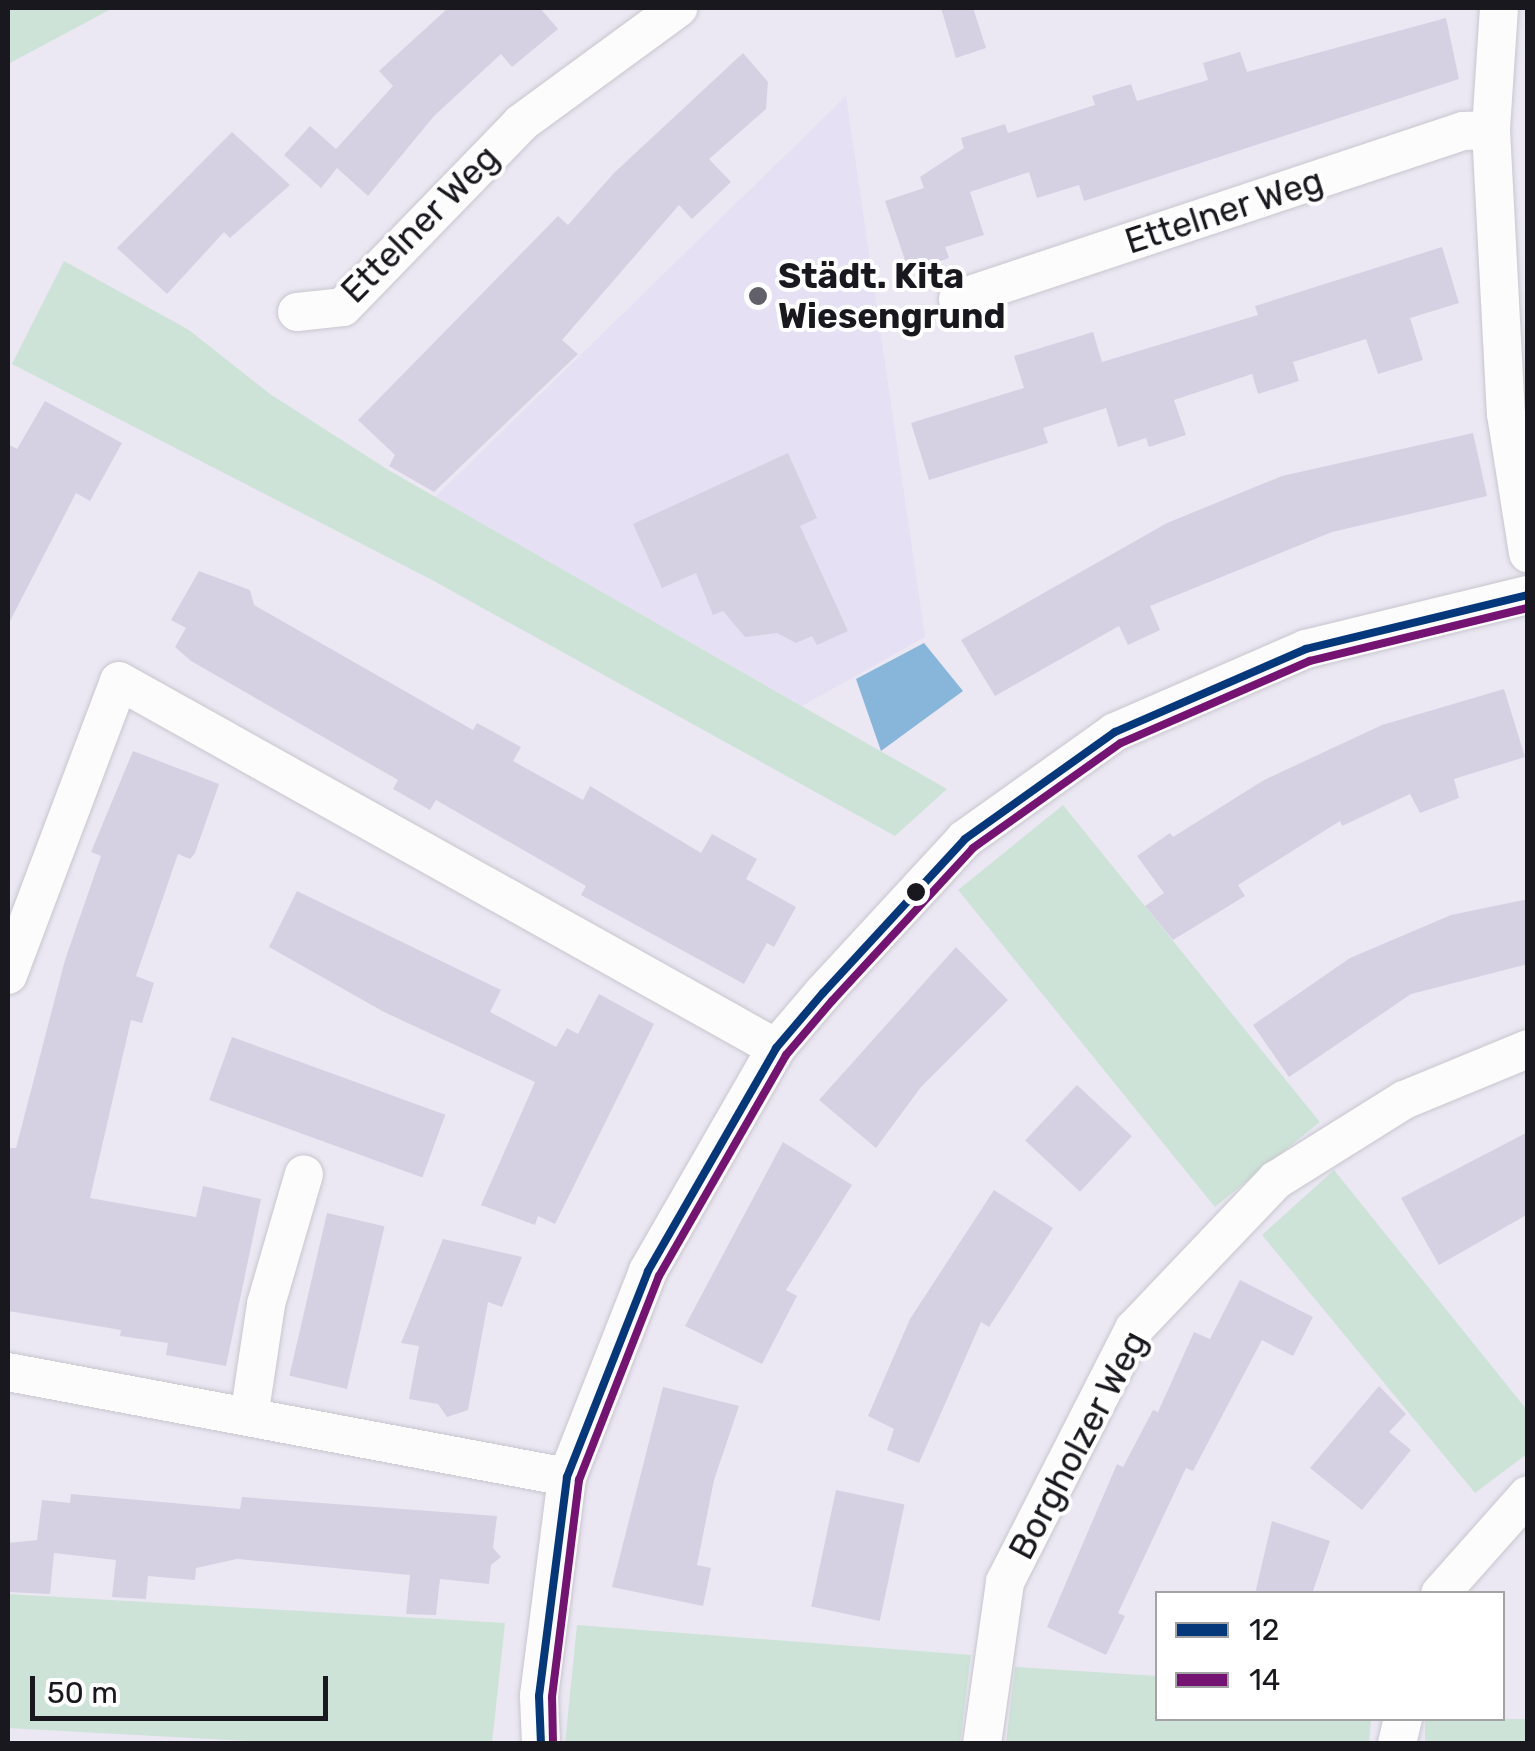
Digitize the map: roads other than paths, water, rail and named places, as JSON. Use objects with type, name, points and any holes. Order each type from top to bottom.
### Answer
[{"type":"street","name":"Ettelner Weg","points":[[297,312],[343,307],[521,123],[678,8]]},
{"type":"street","points":[[1499,8],[1491,130],[1506,414],[1528,553]]},
{"type":"street","name":"Ettelner Weg","points":[[958,298],[1463,131],[1491,130]]},
{"type":"street","points":[[541,1744],[539,1696],[567,1477],[648,1270],[776,1048],[952,852],[1115,732],[1306,649],[1528,595]]},
{"type":"street","points":[[8,974],[119,681],[776,1048]]},
{"type":"street","name":"Borgholzer Weg","points":[[982,1744],[1006,1582],[1134,1329],[1276,1180],[1404,1100],[1528,1049]]},
{"type":"street","points":[[249,1418],[266,1304],[304,1174]]},
{"type":"street","points":[[8,1372],[567,1477]]},
{"type":"street","points":[[1443,1591],[1528,1495]]},
{"type":"water","points":[[924,643],[963,691],[881,751],[856,679]]},
{"type":"place","name":"Städt. Kita Wiesengrund","points":[[758,296]]}]
